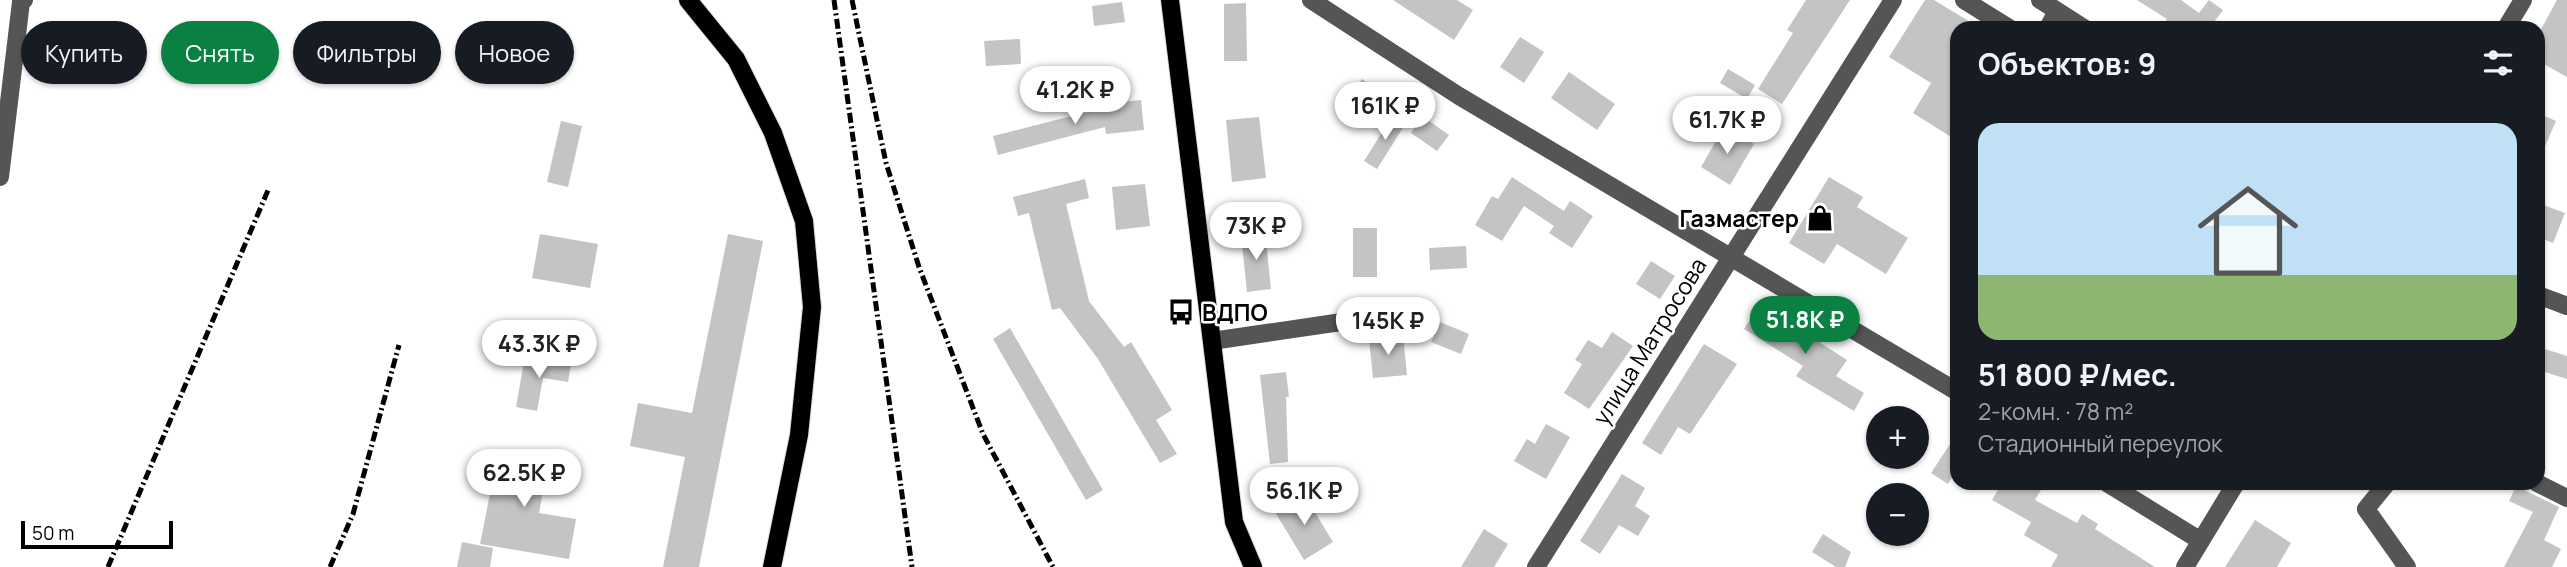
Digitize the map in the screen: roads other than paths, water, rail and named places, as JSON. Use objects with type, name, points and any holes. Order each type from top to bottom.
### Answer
[{"type":"main road","points":[[688,0],[736,59],[773,133],[804,221],[812,307],[799,435],[772,567]]},
{"type":"main road","points":[[1170,1],[1234,522],[1253,567]]},
{"type":"street","points":[[0,177],[20,2],[24,0]]},
{"type":"street","points":[[1311,0],[1459,96],[1950,387]]},
{"type":"street","name":"улица Матросова","points":[[1536,567],[1731,256],[1812,133],[1893,0]]},
{"type":"street","points":[[1964,0],[1998,21]]},
{"type":"street","points":[[2040,0],[2073,21]]},
{"type":"street","points":[[2510,21],[2523,0]]},
{"type":"street","points":[[2052,21],[2057,11]]},
{"type":"street","points":[[2545,298],[2567,306]]},
{"type":"street","points":[[1212,341],[1423,310]]},
{"type":"street","points":[[2545,487],[2567,498]]},
{"type":"street","points":[[2118,490],[2201,541]]},
{"type":"street","points":[[2185,567],[2232,490]]},
{"type":"street","points":[[2381,490],[2365,509],[2407,567]]},
{"type":"railway","points":[[834,0],[912,567]]},
{"type":"railway","points":[[852,0],[886,163],[919,267],[983,434],[1053,567]]},
{"type":"railway","points":[[108,567],[269,188]]},
{"type":"railway","points":[[330,567],[353,514],[399,345]]},
{"type":"place","name":"Газмастер","points":[[1820,218]]},
{"type":"place","name":"ВДПО","points":[[1181,312]]}]
